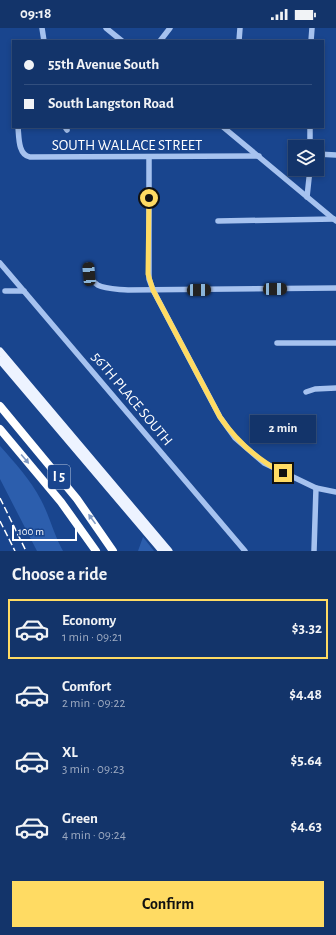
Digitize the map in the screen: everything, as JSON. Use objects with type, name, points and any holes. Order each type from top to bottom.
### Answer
[{"type":"highway","name":"I 5","points":[[0,406],[77,499],[113,551]]},
{"type":"highway","name":"I 5","points":[[0,429],[60,502],[96,551]]},
{"type":"main road","points":[[0,352],[169,551]]},
{"type":"main road","points":[[0,360],[162,551]]},
{"type":"street","points":[[42,28],[44,40]]},
{"type":"street","points":[[106,28],[121,40]]},
{"type":"street","points":[[161,40],[170,28]]},
{"type":"street","points":[[239,40],[240,28]]},
{"type":"street","points":[[311,40],[312,28]]},
{"type":"street","name":"SOUTH WALLACE STREET","points":[[18,128],[22,151],[28,156],[258,156]]},
{"type":"street","points":[[224,128],[335,220]]},
{"type":"street","points":[[309,128],[310,140]]},
{"type":"street","points":[[324,154],[336,155]]},
{"type":"street","points":[[150,157],[148,274],[153,290],[220,417],[235,438],[264,463],[316,488],[336,492]]},
{"type":"street","points":[[307,198],[309,176]]},
{"type":"street","points":[[218,221],[335,220]]},
{"type":"street","name":"56TH PLACE SOUTH","points":[[0,263],[245,551]]},
{"type":"street","points":[[88,265],[89,274],[96,285],[100,287],[128,290],[336,288]]},
{"type":"street","points":[[5,291],[24,291]]},
{"type":"street","points":[[277,343],[336,343]]},
{"type":"street","points":[[306,392],[315,389],[336,388]]},
{"type":"street","points":[[314,551],[316,488]]},
{"type":"shaded area","points":[[0,446],[37,492],[63,551],[37,551],[0,479]]},
{"type":"shaded area","points":[[143,537],[154,551],[138,551]]},
{"type":"railway","points":[[0,498],[26,551]]},
{"type":"railway","points":[[0,521],[15,551]]},
{"type":"route","points":[[149,198],[148,274],[153,290],[227,428],[250,452],[264,463],[283,473]]}]
